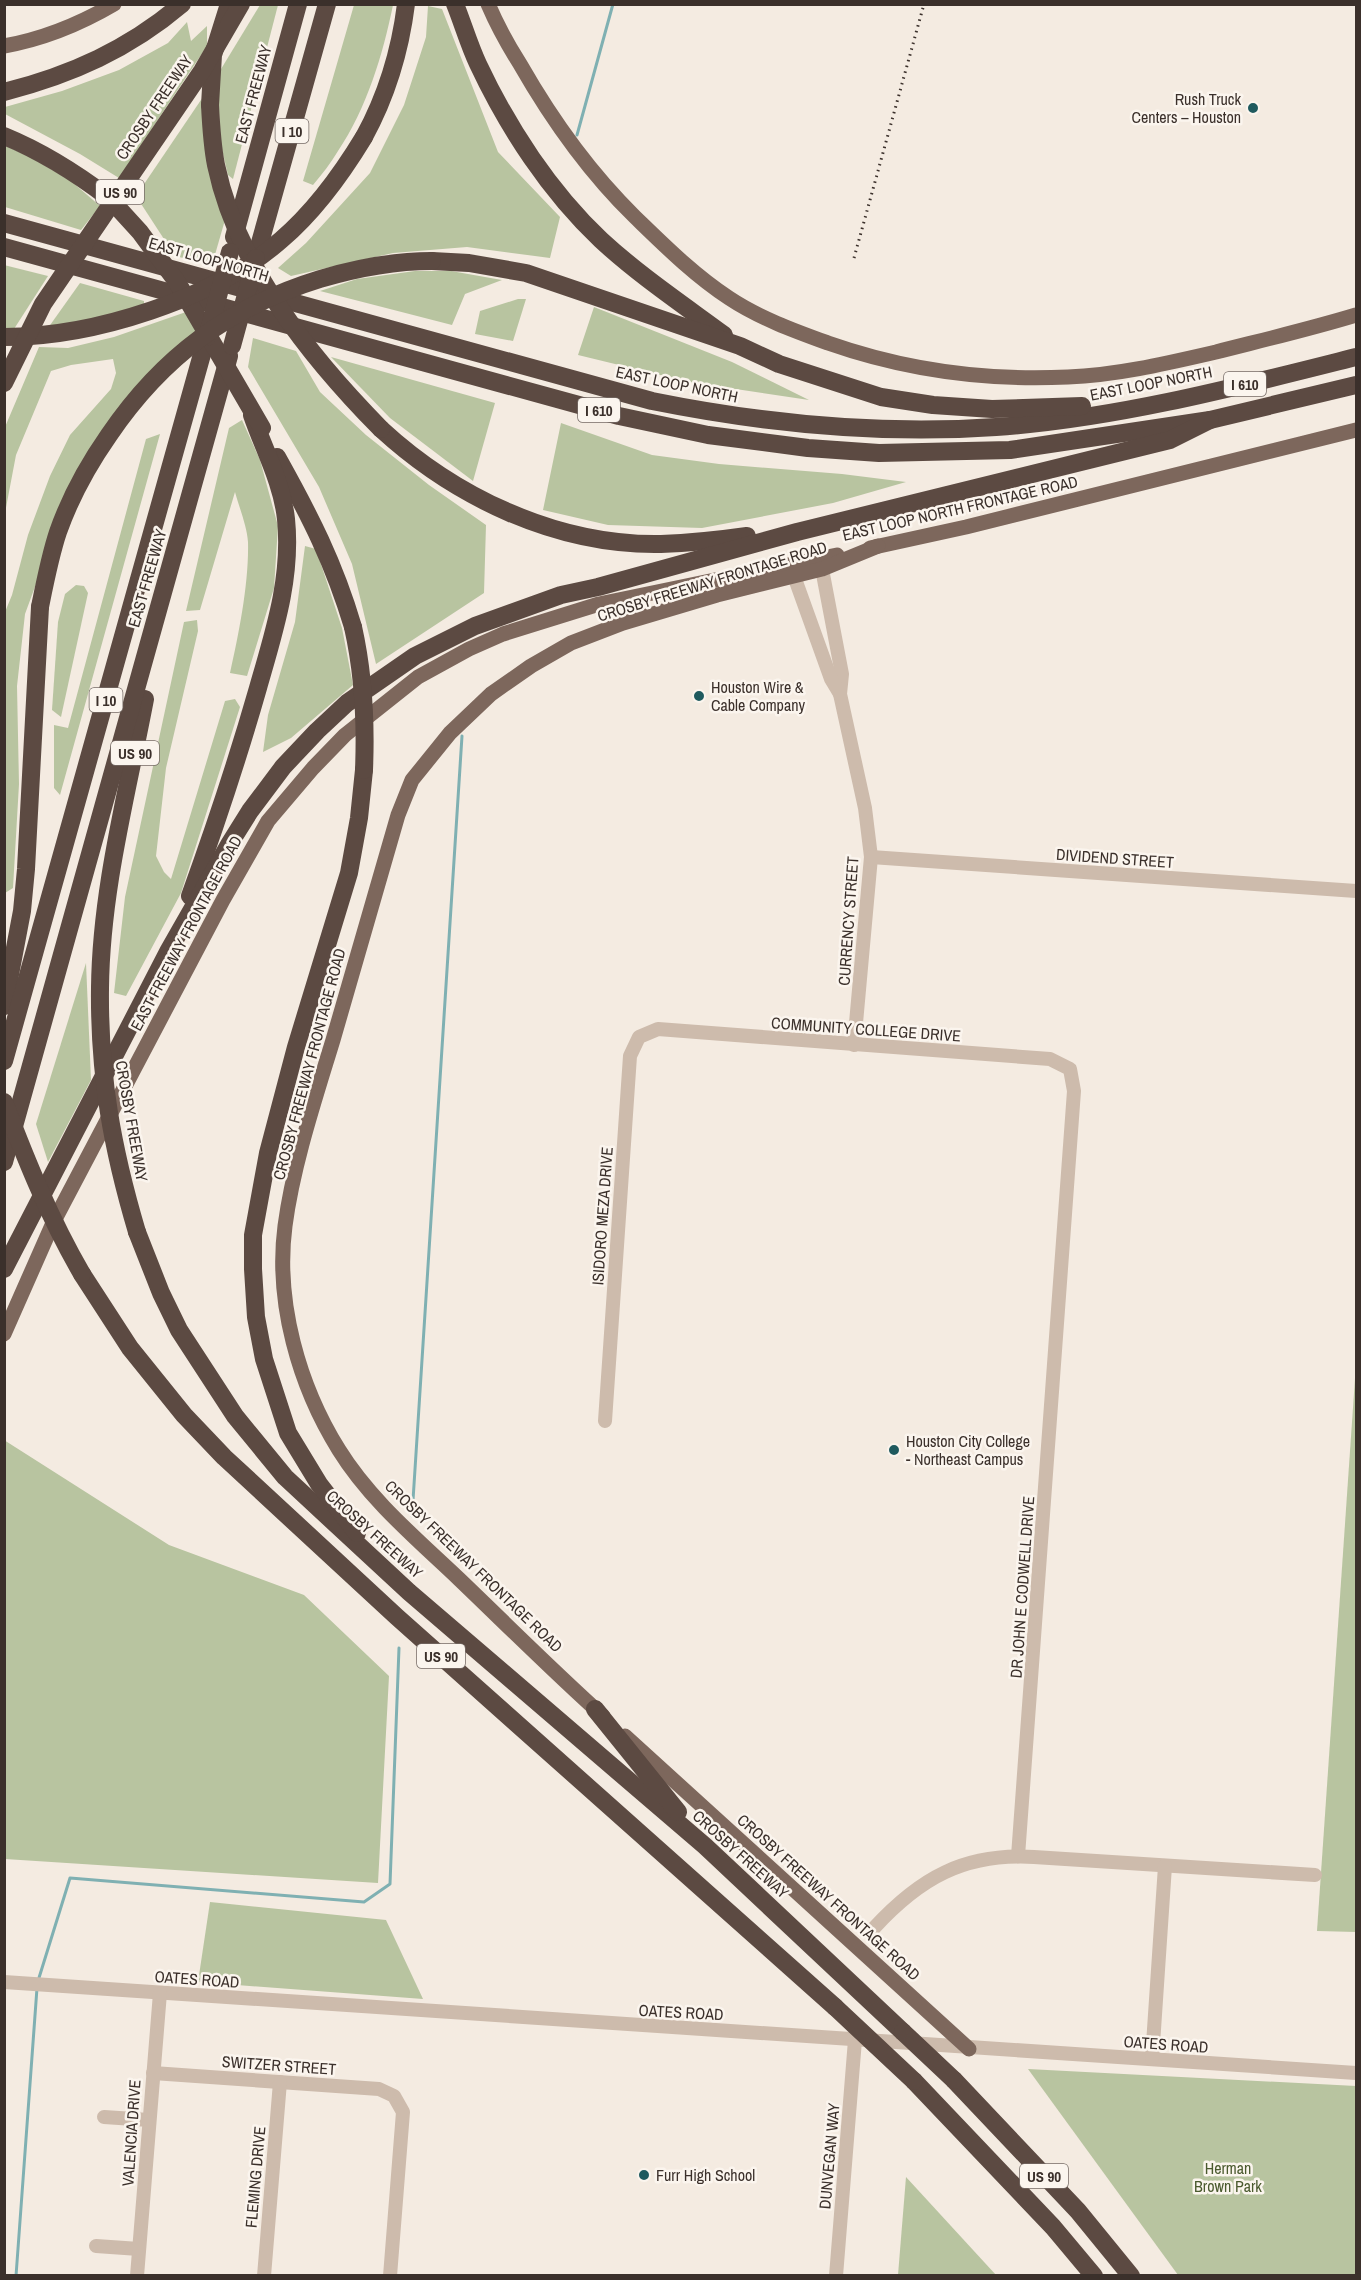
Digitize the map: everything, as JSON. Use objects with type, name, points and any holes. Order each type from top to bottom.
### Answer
[{"type":"highway","points":[[4,92],[65,74],[101,59],[156,26],[182,4]]},
{"type":"highway","points":[[229,4],[213,55],[210,105],[211,138],[221,183],[234,221],[263,282],[302,340],[327,371],[381,429],[415,459],[452,483],[501,510],[538,524],[604,540],[659,544],[797,532]]},
{"type":"highway","name":"CROSBY FREEWAY","points":[[4,383],[43,304],[202,71],[242,4]]},
{"type":"highway","name":"EAST FREEWAY","points":[[4,1060],[298,4]]},
{"type":"highway","name":"EAST FREEWAY","points":[[4,1162],[327,4]]},
{"type":"highway","points":[[4,338],[63,332],[118,320],[189,295],[238,270],[269,250],[304,219],[334,183],[364,137],[381,104],[394,70],[406,4]]},
{"type":"highway","points":[[455,4],[478,64],[509,121],[570,208],[636,271],[740,346]]},
{"type":"highway","points":[[4,136],[43,153],[70,169],[109,198],[140,232],[166,267],[215,346],[251,411],[273,467],[285,517],[288,554],[279,616],[243,742],[193,888],[169,950]]},
{"type":"highway","name":"EAST LOOP NORTH","points":[[4,223],[620,393],[714,413],[829,427],[923,430],[998,427],[1082,416],[1154,404],[1356,357]]},
{"type":"highway","name":"I 610","points":[[4,247],[619,416],[708,435],[808,448],[879,453],[1010,450],[1210,420],[1356,385]]},
{"type":"highway","points":[[4,1006],[22,911],[27,868],[40,607],[59,531],[80,483],[102,444],[130,404],[164,368],[197,340],[247,308],[291,288],[359,269],[402,262],[469,263],[526,273],[740,346],[778,364],[881,397],[933,405],[992,409],[1154,404]]},
{"type":"highway","points":[[4,1269],[169,950],[250,811],[283,767],[347,703],[415,656],[475,626],[561,595],[598,587],[797,532],[1170,440],[1210,420]]},
{"type":"highway","points":[[259,429],[336,572],[353,627],[366,705],[364,770],[359,818],[349,873],[296,1047],[268,1153],[253,1235],[256,1317],[264,1359],[288,1433],[319,1484],[351,1526],[410,1592]]},
{"type":"highway","name":"CROSBY FREEWAY","points":[[168,576],[111,876],[103,931],[100,1039],[104,1087],[112,1138],[124,1189],[137,1232],[178,1330],[235,1416],[285,1477],[410,1592],[705,1846],[878,2008],[954,2080],[1078,2211],[1131,2276]]},
{"type":"highway","name":"US 90","points":[[4,1102],[44,1203],[82,1274],[130,1348],[184,1415],[224,1457],[397,1617],[835,2007],[914,2081],[1053,2227],[1091,2273]]},
{"type":"highway","points":[[595,1709],[705,1846]]},
{"type":"main road","points":[[4,46],[40,37],[89,19],[114,4]]},
{"type":"main road","points":[[488,4],[524,72],[564,134],[596,175],[622,203],[682,263],[730,298],[802,334],[867,357],[944,372],[1015,378],[1070,377],[1162,364],[1356,315]]},
{"type":"main road","name":"EAST LOOP NORTH FRONTAGE ROAD","points":[[469,649],[534,623],[599,604],[966,527],[1356,430]]},
{"type":"main road","name":"CROSBY FREEWAY FRONTAGE ROAD","points":[[878,546],[822,569],[717,595],[571,643],[531,666],[492,694],[450,733],[412,780],[398,815],[303,1142],[285,1227],[284,1283],[286,1306],[300,1365],[316,1409],[339,1451],[386,1510],[595,1709],[969,2049]]},
{"type":"main road","name":"EAST FREEWAY FRONTAGE ROAD","points":[[4,1335],[52,1224],[222,900],[268,821],[313,768],[345,735],[418,677],[469,649]]},
{"type":"street","name":"CURRENCY STREET","points":[[822,569],[842,674],[840,694],[865,808],[870,857],[854,1045]]},
{"type":"street","name":"CURRENCY STREET","points":[[794,576],[831,679],[840,694]]},
{"type":"street","points":[[817,639],[833,635]]},
{"type":"street","name":"DIVIDEND STREET","points":[[870,857],[1356,891]]},
{"type":"street","name":"COMMUNITY COLLEGE DRIVE","points":[[658,1029],[1050,1059],[1070,1069]]},
{"type":"street","name":"ISIDORO MEZA DRIVE","points":[[605,1421],[630,1056],[639,1037],[658,1029]]},
{"type":"street","name":"DR JOHN E CODWELL DRIVE","points":[[1018,1856],[1074,1091],[1070,1069]]},
{"type":"street","points":[[874,1928],[916,1888],[943,1873],[975,1862],[1018,1856],[1315,1875]]},
{"type":"street","points":[[1152,2059],[1165,1866]]},
{"type":"street","name":"OATES ROAD","points":[[4,1982],[969,2049],[1356,2073]]},
{"type":"street","name":"VALENCIA DRIVE","points":[[137,2276],[160,1993]]},
{"type":"street","name":"DUNVEGAN WAY","points":[[836,2276],[855,2040]]},
{"type":"street","name":"SWITZER STREET","points":[[153,2073],[379,2089],[394,2096],[403,2112],[390,2276]]},
{"type":"street","name":"FLEMING DRIVE","points":[[264,2276],[280,2082]]},
{"type":"street","points":[[104,2117],[149,2120]]},
{"type":"street","points":[[96,2246],[139,2250]]},
{"type":"green space","points":[[260,5],[278,5],[233,179],[228,175],[220,141],[218,74]]},
{"type":"green space","points":[[354,5],[393,5],[379,61],[366,99],[332,160],[313,185],[303,181]]},
{"type":"green space","points":[[428,6],[442,9],[498,152],[560,217],[550,258],[467,247],[393,253],[291,276],[278,268],[306,243],[370,173],[404,105],[426,37]]},
{"type":"green space","points":[[187,22],[191,41],[207,26],[207,46],[119,178],[80,154],[5,114],[5,107],[62,91],[119,70],[168,43]]},
{"type":"green space","points":[[205,94],[227,213],[212,265],[175,256],[136,196]]},
{"type":"green space","points":[[4,145],[32,158],[71,181],[100,206],[81,230],[5,207]]},
{"type":"green space","points":[[4,265],[48,276],[14,329],[5,329]]},
{"type":"green space","points":[[415,271],[451,271],[502,280],[465,294],[452,325],[320,291],[357,279]]},
{"type":"green space","points":[[80,283],[144,301],[144,305],[84,324],[48,328]]},
{"type":"green space","points":[[518,299],[526,299],[513,341],[475,334],[480,311]]},
{"type":"green space","points":[[594,307],[732,362],[809,400],[689,382],[578,355]]},
{"type":"green space","points":[[186,312],[196,328],[194,336],[136,387],[40,573],[25,614],[17,686],[19,784],[13,888],[5,893],[5,612],[12,595],[28,535],[50,476],[70,435],[111,389],[116,373],[113,359],[71,365],[51,371],[16,455],[5,513],[5,427],[39,347],[68,348],[114,337]]},
{"type":"green space","points":[[253,338],[296,351],[320,392],[366,435],[429,485],[486,525],[484,593],[376,664],[352,564],[319,487],[248,367]]},
{"type":"green space","points":[[331,357],[495,403],[473,481],[390,418]]},
{"type":"green space","points":[[242,420],[260,460],[278,526],[274,588],[247,676],[230,673],[243,608],[248,558],[246,530],[235,492],[200,610],[186,611],[229,428]]},
{"type":"green space","points":[[561,423],[652,455],[719,464],[842,474],[906,482],[833,503],[702,528],[608,525],[543,510]]},
{"type":"green space","points":[[160,434],[60,795],[54,788],[54,725],[68,728],[146,439]]},
{"type":"green space","points":[[305,546],[316,549],[342,628],[353,685],[291,738],[263,752],[268,715],[295,622]]},
{"type":"green space","points":[[76,585],[84,586],[88,593],[61,717],[52,710],[58,622],[65,594]]},
{"type":"green space","points":[[197,620],[198,631],[166,768],[156,856],[164,872],[171,879],[225,701],[235,699],[240,707],[181,893],[126,996],[114,993],[125,897],[184,622]]},
{"type":"green space","points":[[86,963],[91,1080],[48,1162],[36,1124]]},
{"type":"green space","points":[[1356,1364],[1356,1932],[1317,1931]]},
{"type":"green space","points":[[4,1440],[169,1545],[304,1595],[389,1676],[378,1883],[5,1859]]},
{"type":"green space","points":[[210,1902],[386,1920],[423,1999],[198,1982]]},
{"type":"green space","name":"Herman Brown Park","points":[[1028,2069],[1356,2086],[1356,2275],[1178,2275]]},
{"type":"green space","points":[[906,2177],[996,2275],[898,2275]]},
{"type":"waterway","points":[[577,135],[613,4]]},
{"type":"waterway","points":[[412,1516],[462,736]]},
{"type":"waterway","points":[[38,1981],[70,1878],[364,1902],[390,1884],[399,1648]]},
{"type":"waterway","points":[[16,2276],[37,1988]]},
{"type":"railway","points":[[854,258],[924,4]]},
{"type":"place","name":"Rush Truck Centers – Houston","points":[[1253,108]]},
{"type":"place","name":"Houston Wire & Cable Company","points":[[699,696]]},
{"type":"place","name":"Houston City College - Northeast Campus","points":[[894,1450]]},
{"type":"place","name":"Furr High School","points":[[644,2175]]}]
